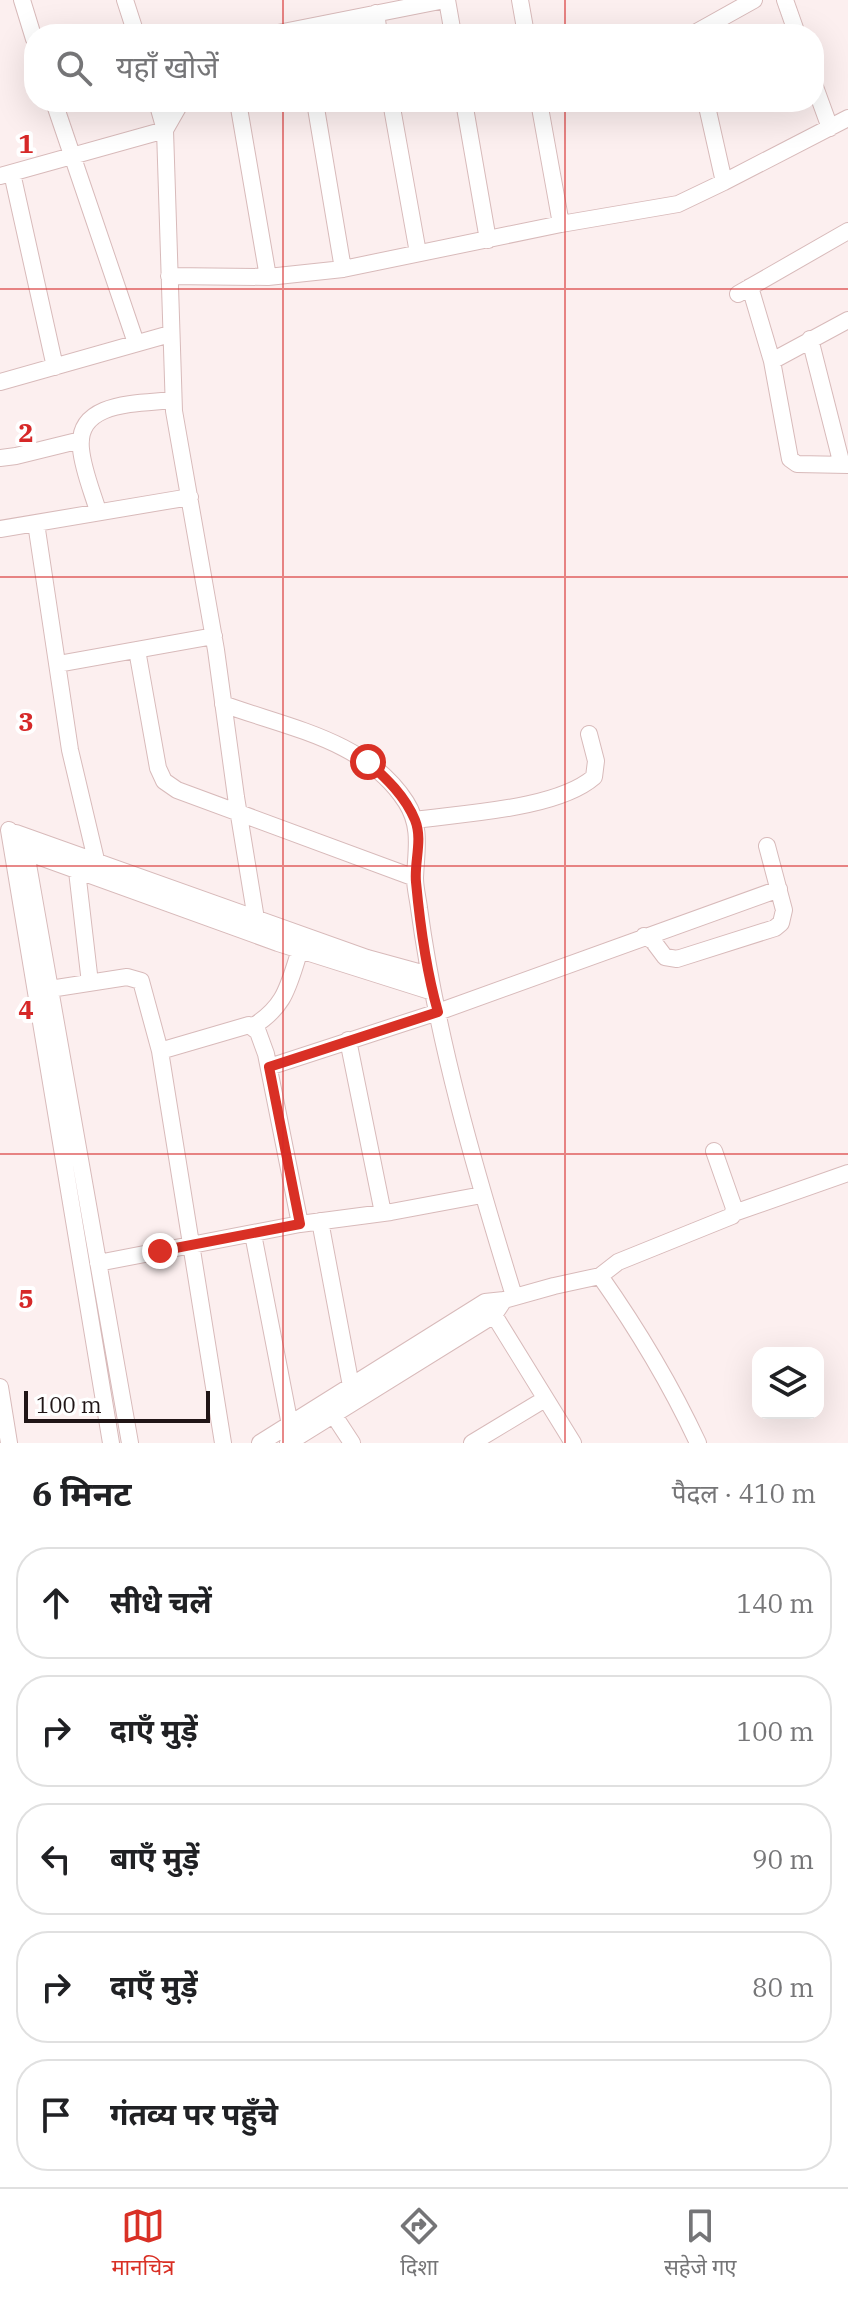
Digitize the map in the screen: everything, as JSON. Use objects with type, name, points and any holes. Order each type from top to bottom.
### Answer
[{"type":"street","points":[[22,0],[29,24]]},
{"type":"street","points":[[125,0],[133,24]]},
{"type":"street","points":[[330,24],[446,0],[451,24]]},
{"type":"street","points":[[520,0],[524,24]]},
{"type":"street","points":[[711,24],[754,0]]},
{"type":"street","points":[[785,0],[793,24]]},
{"type":"street","points":[[376,13],[378,24]]},
{"type":"street","points":[[57,112],[136,343]]},
{"type":"street","points":[[160,112],[165,130],[173,400],[214,636],[256,919]]},
{"type":"street","points":[[55,367],[4,173],[165,130],[175,112]]},
{"type":"street","points":[[240,112],[268,277]]},
{"type":"street","points":[[317,112],[343,269]]},
{"type":"street","points":[[393,112],[418,253]]},
{"type":"street","points":[[466,112],[488,240]]},
{"type":"street","points":[[541,112],[561,224]]},
{"type":"street","points":[[708,112],[724,182]]},
{"type":"street","points":[[824,112],[830,128]]},
{"type":"street","points":[[169,276],[268,277],[343,269],[561,224],[678,204],[848,118]]},
{"type":"street","points":[[810,339],[845,465],[797,464],[790,459],[772,361],[744,290],[848,231]]},
{"type":"street","points":[[772,361],[848,320]]},
{"type":"street","points":[[0,382],[170,334]]},
{"type":"street","points":[[98,511],[81,449],[82,426],[90,416],[113,407],[173,400]]},
{"type":"street","points":[[0,458],[81,440]]},
{"type":"street","points":[[0,529],[190,497]]},
{"type":"street","points":[[36,523],[70,750],[97,864]]},
{"type":"street","points":[[58,664],[214,636]]},
{"type":"street","points":[[137,650],[158,768],[164,781],[177,790],[415,878]]},
{"type":"street","points":[[223,704],[352,750],[389,781],[415,820],[418,858],[415,878],[429,975],[509,1298]]},
{"type":"street","points":[[415,820],[499,809],[563,795],[583,787],[594,777],[596,761],[589,734]]},
{"type":"street","points":[[12,839],[97,864],[367,958],[429,975]]},
{"type":"street","points":[[12,839],[77,871],[300,950],[433,992]]},
{"type":"street","points":[[12,839],[50,989],[130,1443]]},
{"type":"street","points":[[12,839],[111,1443]]},
{"type":"street","points":[[644,936],[653,941],[665,957],[677,959],[775,928],[783,918],[767,846]]},
{"type":"street","points":[[77,871],[90,983]]},
{"type":"street","points":[[269,1067],[438,1012],[779,889]]},
{"type":"street","points":[[252,1027],[271,1015],[284,998],[300,950]]},
{"type":"street","points":[[50,989],[127,977],[141,981],[160,1051],[223,1443]]},
{"type":"street","points":[[160,1051],[249,1025],[258,1032],[269,1067],[300,1224]]},
{"type":"street","points":[[348,1040],[383,1213]]},
{"type":"street","points":[[714,1151],[734,1213]]},
{"type":"street","points":[[260,1443],[485,1302],[600,1276],[618,1262],[734,1213],[848,1173]]},
{"type":"street","points":[[98,1263],[300,1224],[482,1195]]},
{"type":"street","points":[[320,1221],[351,1386]]},
{"type":"street","points":[[253,1234],[290,1425]]},
{"type":"street","points":[[600,1276],[641,1334],[698,1443]]},
{"type":"street","points":[[288,1443],[494,1315],[509,1298]]},
{"type":"street","points":[[494,1315],[573,1443]]},
{"type":"street","points":[[0,1387],[9,1443]]},
{"type":"street","points":[[472,1443],[545,1399]]},
{"type":"street","points":[[333,1414],[352,1443]]},
{"type":"route","points":[[160,1251],[300,1224],[269,1067],[438,1012],[429,975],[415,878],[417,824],[389,781],[368,762]]}]
